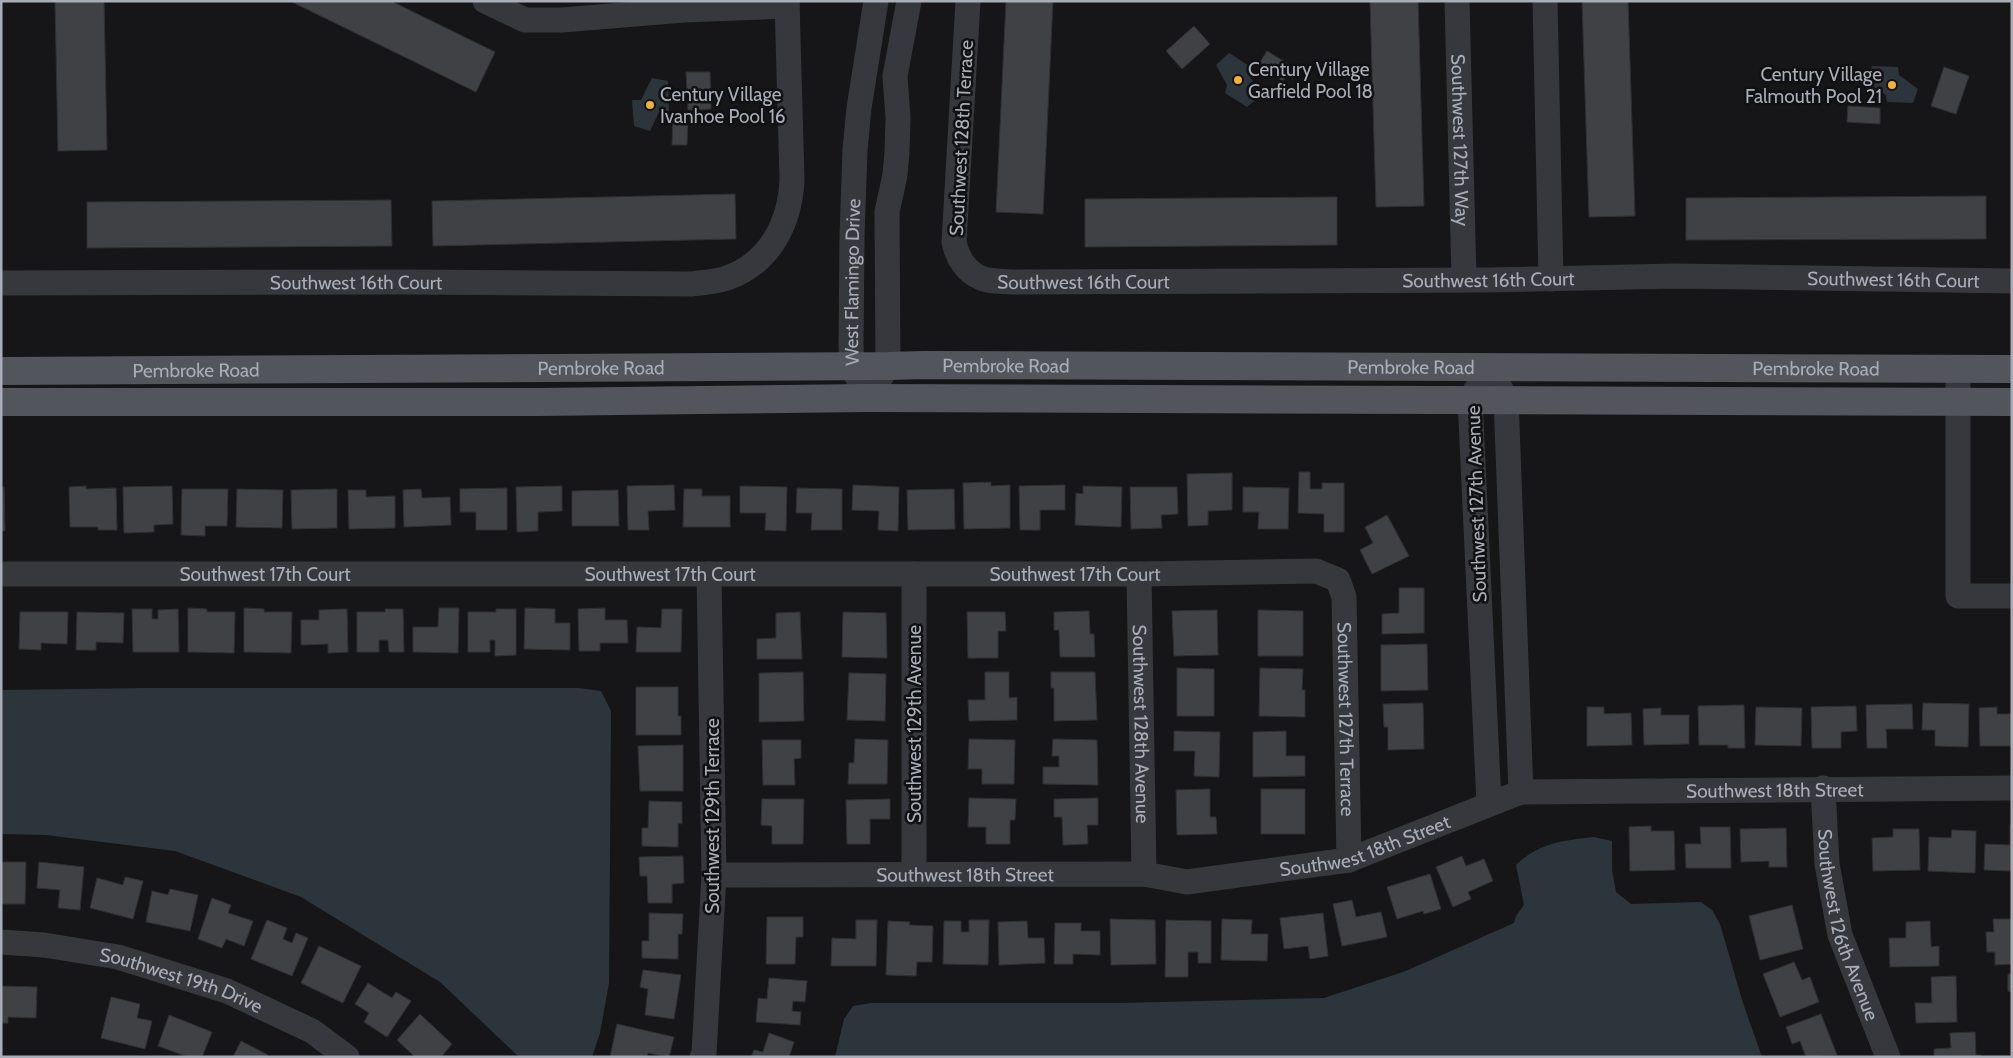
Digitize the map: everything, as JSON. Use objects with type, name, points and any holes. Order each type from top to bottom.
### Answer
[{"type":"main road","name":"Pembroke Road","points":[[1,371],[934,365],[2012,368]]},
{"type":"main road","name":"Pembroke Road","points":[[1,402],[538,402],[867,398],[2012,402]]},
{"type":"street","points":[[484,1],[525,20],[562,20],[787,4]]},
{"type":"street","name":"West Flamingo Drive","points":[[867,398],[852,366],[853,211],[859,108],[876,1]]},
{"type":"street","name":"West Flamingo Drive","points":[[867,398],[888,366],[887,212],[884,175],[887,116],[909,1]]},
{"type":"street","name":"Southwest 128th Terrace","points":[[968,1],[954,242],[956,252],[969,270]]},
{"type":"street","name":"Southwest 127th Way","points":[[1457,1],[1464,279]]},
{"type":"street","points":[[1545,1],[1551,279]]},
{"type":"street","name":"Southwest 16th Court","points":[[1,283],[402,282],[692,284],[727,278],[752,264],[771,247],[786,221],[790,204],[792,180],[787,4]]},
{"type":"street","name":"West Flamingo Drive","points":[[887,212],[895,175],[897,152],[898,118],[895,76]]},
{"type":"street","points":[[857,137],[863,128],[873,125],[881,129],[886,137]]},
{"type":"street","points":[[853,211],[887,212]]},
{"type":"street","name":"Southwest 16th Court","points":[[969,270],[982,279],[1012,282],[1551,279],[1676,276],[2012,282]]},
{"type":"street","name":"Southwest 127th Avenue","points":[[1489,804],[1470,399],[1490,368],[1506,399],[1520,792]]},
{"type":"street","points":[[1958,368],[1958,596],[2012,596]]},
{"type":"street","name":"Southwest 17th Court","points":[[1,574],[1139,574],[1316,571],[1338,580]]},
{"type":"street","name":"Southwest 129th Terrace","points":[[702,1057],[704,1053],[714,875],[709,574]]},
{"type":"street","name":"Southwest 129th Avenue","points":[[914,574],[914,874]]},
{"type":"street","name":"Southwest 128th Avenue","points":[[1139,574],[1144,874]]},
{"type":"street","name":"Southwest 127th Terrace","points":[[1338,580],[1344,597],[1349,860]]},
{"type":"street","name":"Southwest 18th Street","points":[[714,875],[1144,874],[1187,882],[1349,860],[1520,792],[1823,788],[2012,788]]},
{"type":"street","name":"Southwest 126th Avenue","points":[[1823,788],[1827,864],[1840,935],[1888,1057]]},
{"type":"street","name":"Southwest 19th Drive","points":[[1,942],[44,945],[118,957],[228,991],[312,1031],[347,1057]]},
{"type":"shaded area","name":"Century Village Garfield Pool 18","points":[[1229,53],[1251,67],[1249,74],[1260,96],[1247,107],[1225,93],[1227,85],[1216,65]]},
{"type":"shaded area","name":"Century Village Falmouth Pool 21","points":[[1872,66],[1898,67],[1899,75],[1918,89],[1913,103],[1887,102],[1886,95],[1865,81]]},
{"type":"shaded area","name":"Century Village Ivanhoe Pool 16","points":[[652,78],[668,81],[669,111],[659,112],[650,131],[634,126],[632,100],[641,100]]},
{"type":"shaded area","points":[[579,688],[601,691],[611,711],[609,983],[600,1033],[592,1057],[519,1057],[440,982],[301,897],[175,851],[46,835],[1,834],[1,690]]},
{"type":"shaded area","points":[[1594,837],[1612,841],[1612,870],[1616,892],[1631,904],[1701,902],[1712,910],[1720,924],[1743,1003],[1762,1057],[835,1057],[844,1019],[853,1006],[871,1003],[1120,1003],[1324,998],[1406,971],[1514,923],[1516,916],[1524,905],[1516,865],[1543,847],[1562,841]]},
{"type":"building","points":[[55,1],[104,1],[107,150],[58,151]]},
{"type":"building","points":[[290,1],[391,1],[495,52],[476,92]]},
{"type":"building","points":[[1006,1],[1053,1],[1043,214],[996,212]]},
{"type":"building","points":[[1370,1],[1418,1],[1424,206],[1376,207]]},
{"type":"building","points":[[1582,1],[1628,1],[1635,216],[1589,217]]},
{"type":"building","points":[[1194,26],[1210,44],[1182,69],[1166,51]]},
{"type":"building","points":[[1267,51],[1293,67],[1283,81],[1258,65]]},
{"type":"building","points":[[1944,67],[1969,76],[1956,114],[1931,106]]},
{"type":"building","points":[[686,72],[710,72],[711,109],[688,110]]},
{"type":"building","points":[[1848,106],[1880,108],[1880,124],[1847,122]]},
{"type":"building","points":[[673,113],[688,113],[687,145],[672,145]]},
{"type":"building","points":[[735,194],[736,239],[433,246],[432,201]]},
{"type":"building","points":[[1986,196],[1986,239],[1686,240],[1686,198]]},
{"type":"building","points":[[1337,197],[1337,245],[1085,247],[1085,199]]},
{"type":"building","points":[[391,200],[392,246],[87,248],[87,202]]},
{"type":"building","points":[[1299,472],[1310,472],[1310,489],[1322,489],[1322,483],[1344,483],[1344,532],[1324,532],[1324,514],[1298,513]]},
{"type":"building","points":[[1232,473],[1232,510],[1208,511],[1208,525],[1188,526],[1187,474]]},
{"type":"building","points":[[991,482],[991,486],[1010,485],[1010,528],[964,529],[963,483]]},
{"type":"building","points":[[674,485],[675,510],[648,511],[649,530],[628,530],[627,486]]},
{"type":"building","points":[[853,485],[899,487],[898,531],[878,530],[879,511],[852,510]]},
{"type":"building","points":[[1065,485],[1065,510],[1040,510],[1040,530],[1020,530],[1019,486]]},
{"type":"building","points":[[86,486],[86,489],[116,488],[117,530],[98,530],[98,527],[70,527],[69,487]]},
{"type":"building","points":[[172,486],[173,524],[154,525],[154,532],[124,533],[123,487]]},
{"type":"building","points":[[562,486],[562,511],[538,512],[538,531],[517,532],[516,487]]},
{"type":"building","points":[[740,486],[787,487],[786,531],[765,530],[766,513],[740,513]]},
{"type":"building","points":[[1083,486],[1122,487],[1121,527],[1075,525],[1076,493],[1083,494]]},
{"type":"building","points":[[1,487],[4,487],[5,531],[1,531]]},
{"type":"building","points":[[1130,487],[1177,487],[1178,514],[1161,515],[1162,528],[1131,529]]},
{"type":"building","points":[[1243,487],[1289,488],[1288,529],[1258,529],[1259,512],[1243,512]]},
{"type":"building","points":[[507,488],[507,530],[476,530],[476,512],[460,512],[460,489]]},
{"type":"building","points":[[797,488],[842,489],[842,530],[811,530],[812,513],[796,513]]},
{"type":"building","points":[[182,489],[228,489],[227,526],[205,526],[205,536],[181,535]]},
{"type":"building","points":[[237,489],[283,490],[282,528],[236,527]]},
{"type":"building","points":[[337,489],[337,528],[292,529],[291,490]]},
{"type":"building","points":[[421,489],[422,498],[450,497],[451,525],[404,527],[403,490]]},
{"type":"building","points":[[684,489],[702,489],[702,496],[730,496],[730,527],[683,527]]},
{"type":"building","points":[[954,489],[955,529],[908,530],[907,490]]},
{"type":"building","points":[[348,490],[366,490],[366,497],[395,496],[395,528],[349,529]]},
{"type":"building","points":[[618,490],[619,526],[572,526],[572,491]]},
{"type":"building","points":[[1387,515],[1409,556],[1372,574],[1360,550],[1373,543],[1365,527]]},
{"type":"building","points":[[1399,588],[1424,588],[1424,633],[1382,634],[1382,614],[1399,613]]},
{"type":"building","points":[[188,608],[207,609],[207,612],[235,612],[234,653],[188,652]]},
{"type":"building","points":[[244,608],[264,609],[264,612],[292,612],[291,653],[244,652]]},
{"type":"building","points":[[439,608],[459,608],[458,653],[413,652],[413,627],[438,627]]},
{"type":"building","points":[[525,608],[555,609],[555,623],[570,623],[570,650],[524,649]]},
{"type":"building","points":[[605,608],[605,620],[627,620],[628,643],[600,643],[600,651],[579,651],[578,609]]},
{"type":"building","points":[[132,609],[152,609],[152,619],[158,619],[158,610],[178,609],[179,652],[133,652]]},
{"type":"building","points":[[347,609],[348,652],[328,653],[328,644],[301,645],[301,620],[319,620],[319,610]]},
{"type":"building","points":[[385,609],[403,609],[404,652],[389,652],[388,640],[379,640],[379,652],[357,652],[357,612],[385,612]]},
{"type":"building","points":[[496,609],[516,609],[516,655],[495,656],[495,640],[490,640],[490,652],[468,652],[468,612],[496,612]]},
{"type":"building","points":[[662,609],[682,609],[681,652],[636,652],[637,627],[661,628]]},
{"type":"building","points":[[1217,610],[1218,655],[1174,656],[1172,611]]},
{"type":"building","points":[[1258,610],[1303,611],[1303,656],[1258,656]]},
{"type":"building","points":[[1089,611],[1090,634],[1094,634],[1095,657],[1060,657],[1059,630],[1054,630],[1054,612]]},
{"type":"building","points":[[20,612],[68,612],[67,644],[41,643],[41,650],[19,649]]},
{"type":"building","points":[[77,612],[124,613],[123,643],[96,642],[96,650],[76,650]]},
{"type":"building","points":[[800,612],[802,659],[757,659],[757,639],[776,638],[776,613]]},
{"type":"building","points":[[843,612],[886,613],[887,658],[842,657]]},
{"type":"building","points":[[967,612],[1005,612],[1006,631],[998,631],[998,658],[968,658]]},
{"type":"building","points":[[1427,644],[1428,690],[1381,691],[1381,645]]},
{"type":"building","points":[[1177,668],[1214,669],[1214,716],[1177,716]]},
{"type":"building","points":[[1260,668],[1303,669],[1302,690],[1305,690],[1305,717],[1259,716]]},
{"type":"building","points":[[803,672],[804,721],[759,722],[759,673]]},
{"type":"building","points":[[985,672],[1009,672],[1009,698],[1017,697],[1017,720],[969,721],[968,700],[985,700]]},
{"type":"building","points":[[1051,672],[1095,672],[1097,720],[1054,721],[1054,688],[1051,688]]},
{"type":"building","points":[[849,673],[886,674],[885,721],[847,720]]},
{"type":"building","points":[[636,687],[678,687],[678,716],[681,716],[681,735],[636,735]]},
{"type":"building","points":[[1423,703],[1424,749],[1388,750],[1388,727],[1384,727],[1383,704]]},
{"type":"building","points":[[1923,703],[1969,704],[1968,747],[1935,746],[1935,730],[1922,730]]},
{"type":"building","points":[[1912,704],[1913,729],[1886,729],[1887,748],[1867,748],[1866,705]]},
{"type":"building","points":[[1744,705],[1745,748],[1728,748],[1728,745],[1699,745],[1698,706]]},
{"type":"building","points":[[1856,706],[1857,731],[1841,732],[1841,748],[1812,748],[1811,707]]},
{"type":"building","points":[[1587,707],[1604,707],[1604,714],[1631,713],[1632,745],[1587,746]]},
{"type":"building","points":[[1756,707],[1802,708],[1801,746],[1755,745]]},
{"type":"building","points":[[1997,707],[1997,714],[2012,714],[2012,746],[1980,746],[1979,708]]},
{"type":"building","points":[[1661,708],[1661,715],[1689,715],[1689,744],[1644,745],[1643,709]]},
{"type":"building","points":[[1174,731],[1220,732],[1219,777],[1194,776],[1195,751],[1174,751]]},
{"type":"building","points":[[1286,731],[1286,756],[1305,756],[1305,776],[1253,777],[1253,732]]},
{"type":"building","points":[[855,739],[888,740],[887,784],[848,784],[849,763],[854,763]]},
{"type":"building","points":[[969,739],[1015,740],[1014,784],[982,784],[982,769],[968,769]]},
{"type":"building","points":[[1053,739],[1097,740],[1098,785],[1043,784],[1043,767],[1059,767],[1059,756],[1052,756]]},
{"type":"building","points":[[762,740],[801,740],[801,758],[794,759],[795,785],[763,785]]},
{"type":"building","points":[[683,745],[683,791],[640,791],[638,746]]},
{"type":"building","points":[[1210,789],[1210,817],[1216,817],[1217,834],[1177,835],[1176,790]]},
{"type":"building","points":[[1261,789],[1305,789],[1305,834],[1261,834]]},
{"type":"building","points":[[969,798],[1016,799],[1015,820],[1010,820],[1010,844],[986,844],[986,827],[968,827]]},
{"type":"building","points":[[1098,798],[1098,825],[1087,825],[1088,844],[1063,845],[1062,817],[1054,817],[1054,799]]},
{"type":"building","points":[[762,799],[804,799],[803,844],[772,844],[772,826],[761,825]]},
{"type":"building","points":[[890,799],[890,819],[870,819],[870,844],[847,844],[846,800]]},
{"type":"building","points":[[649,801],[682,802],[682,824],[678,823],[678,847],[642,846],[642,828],[648,828]]},
{"type":"building","points":[[2010,825],[2012,825],[2012,871],[1984,870],[1985,844],[2010,845]]},
{"type":"building","points":[[1651,826],[1651,831],[1674,831],[1675,870],[1630,871],[1629,827]]},
{"type":"building","points":[[1700,827],[1730,827],[1731,868],[1686,868],[1685,844],[1701,844]]},
{"type":"building","points":[[1786,828],[1787,867],[1769,867],[1769,861],[1741,862],[1740,829]]},
{"type":"building","points":[[1893,829],[1919,829],[1920,870],[1873,871],[1872,838],[1893,837]]},
{"type":"building","points":[[1952,830],[1976,831],[1975,873],[1928,871],[1929,837],[1951,838]]},
{"type":"building","points":[[683,856],[684,883],[672,884],[672,903],[648,903],[647,876],[640,876],[639,857]]},
{"type":"building","points":[[1462,856],[1466,866],[1484,859],[1493,881],[1468,892],[1471,899],[1453,907],[1436,867]]},
{"type":"building","points":[[1,862],[26,862],[25,904],[1,904]]},
{"type":"building","points":[[39,862],[84,867],[80,910],[58,908],[60,890],[37,888]]},
{"type":"building","points":[[1430,874],[1441,909],[1424,914],[1423,911],[1397,919],[1387,887]]},
{"type":"building","points":[[125,877],[143,881],[133,919],[90,908],[97,878],[123,885]]},
{"type":"building","points":[[170,889],[198,895],[190,931],[146,922],[152,891],[168,895]]},
{"type":"building","points":[[212,898],[231,905],[228,913],[253,921],[244,946],[226,939],[222,948],[198,939]]},
{"type":"building","points":[[1352,900],[1356,917],[1381,912],[1387,937],[1342,946],[1333,904]]},
{"type":"building","points":[[1792,905],[1803,949],[1760,960],[1749,916]]},
{"type":"building","points":[[649,913],[683,914],[682,934],[678,934],[678,959],[642,958],[642,941],[649,941]]},
{"type":"building","points":[[1323,913],[1328,956],[1310,959],[1308,946],[1284,949],[1280,918]]},
{"type":"building","points":[[767,917],[803,917],[803,937],[796,937],[795,964],[766,964]]},
{"type":"building","points":[[1110,919],[1155,920],[1156,964],[1111,965]]},
{"type":"building","points":[[1222,919],[1252,920],[1251,934],[1268,934],[1267,961],[1221,960]]},
{"type":"building","points":[[1993,919],[2012,919],[2012,964],[1995,965],[1995,952],[1987,952],[1986,932],[1994,932]]},
{"type":"building","points":[[267,920],[287,928],[283,939],[292,943],[296,933],[308,938],[292,976],[251,959]]},
{"type":"building","points":[[856,920],[877,920],[876,966],[831,966],[832,938],[856,939]]},
{"type":"building","points":[[969,920],[989,920],[988,965],[943,964],[944,921],[961,921],[961,932],[969,932]]},
{"type":"building","points":[[1166,920],[1211,921],[1211,963],[1198,963],[1198,952],[1188,952],[1188,977],[1165,977]]},
{"type":"building","points":[[888,921],[910,922],[909,925],[933,926],[932,962],[917,962],[916,976],[886,975]]},
{"type":"building","points":[[1027,921],[1028,938],[1044,938],[1045,963],[999,965],[998,922]]},
{"type":"building","points":[[1930,921],[1931,947],[1939,946],[1939,966],[1890,967],[1889,938],[1906,938],[1906,922]]},
{"type":"building","points":[[1055,923],[1081,923],[1081,931],[1100,931],[1100,955],[1073,954],[1073,964],[1054,964]]},
{"type":"building","points":[[319,946],[361,966],[343,1003],[301,983]]},
{"type":"building","points":[[1794,962],[1802,980],[1810,977],[1819,1002],[1780,1017],[1763,974]]},
{"type":"building","points":[[643,970],[681,975],[674,1019],[645,1015],[648,989],[640,987]]},
{"type":"building","points":[[2008,974],[2012,974],[2012,992],[2008,991]]},
{"type":"building","points":[[1956,976],[1957,1022],[1916,1023],[1915,1003],[1932,1003],[1931,977]]},
{"type":"building","points":[[769,978],[807,981],[805,1002],[793,1001],[792,1011],[801,1012],[800,1025],[756,1022],[758,998],[767,999]]},
{"type":"building","points":[[368,983],[392,998],[396,992],[411,1001],[387,1037],[364,1022],[369,1013],[355,1004]]},
{"type":"building","points":[[1,986],[37,987],[36,1018],[8,1017],[8,1023],[1,1023]]},
{"type":"building","points":[[111,997],[140,1004],[137,1018],[152,1021],[145,1049],[101,1038]]},
{"type":"building","points":[[420,1014],[452,1044],[441,1057],[415,1057],[397,1040]]},
{"type":"building","points":[[1821,1014],[1837,1055],[1806,1057],[1800,1041],[1792,1044],[1786,1027]]},
{"type":"building","points":[[169,1015],[212,1032],[202,1057],[188,1057],[158,1046]]},
{"type":"building","points":[[617,1024],[674,1037],[669,1057],[648,1053],[647,1057],[610,1057]]},
{"type":"building","points":[[1975,1032],[1976,1055],[1981,1055],[1981,1057],[1934,1057],[1934,1049],[1951,1048],[1950,1033]]},
{"type":"building","points":[[769,1033],[794,1042],[789,1057],[751,1057],[754,1050],[763,1052]]},
{"type":"building","points":[[241,1041],[268,1055],[267,1057],[233,1057]]},
{"type":"place","name":"Century Village Garfield Pool 18","points":[[1238,80]]},
{"type":"place","name":"Century Village Falmouth Pool 21","points":[[1892,85]]},
{"type":"place","name":"Century Village Ivanhoe Pool 16","points":[[650,105]]}]
